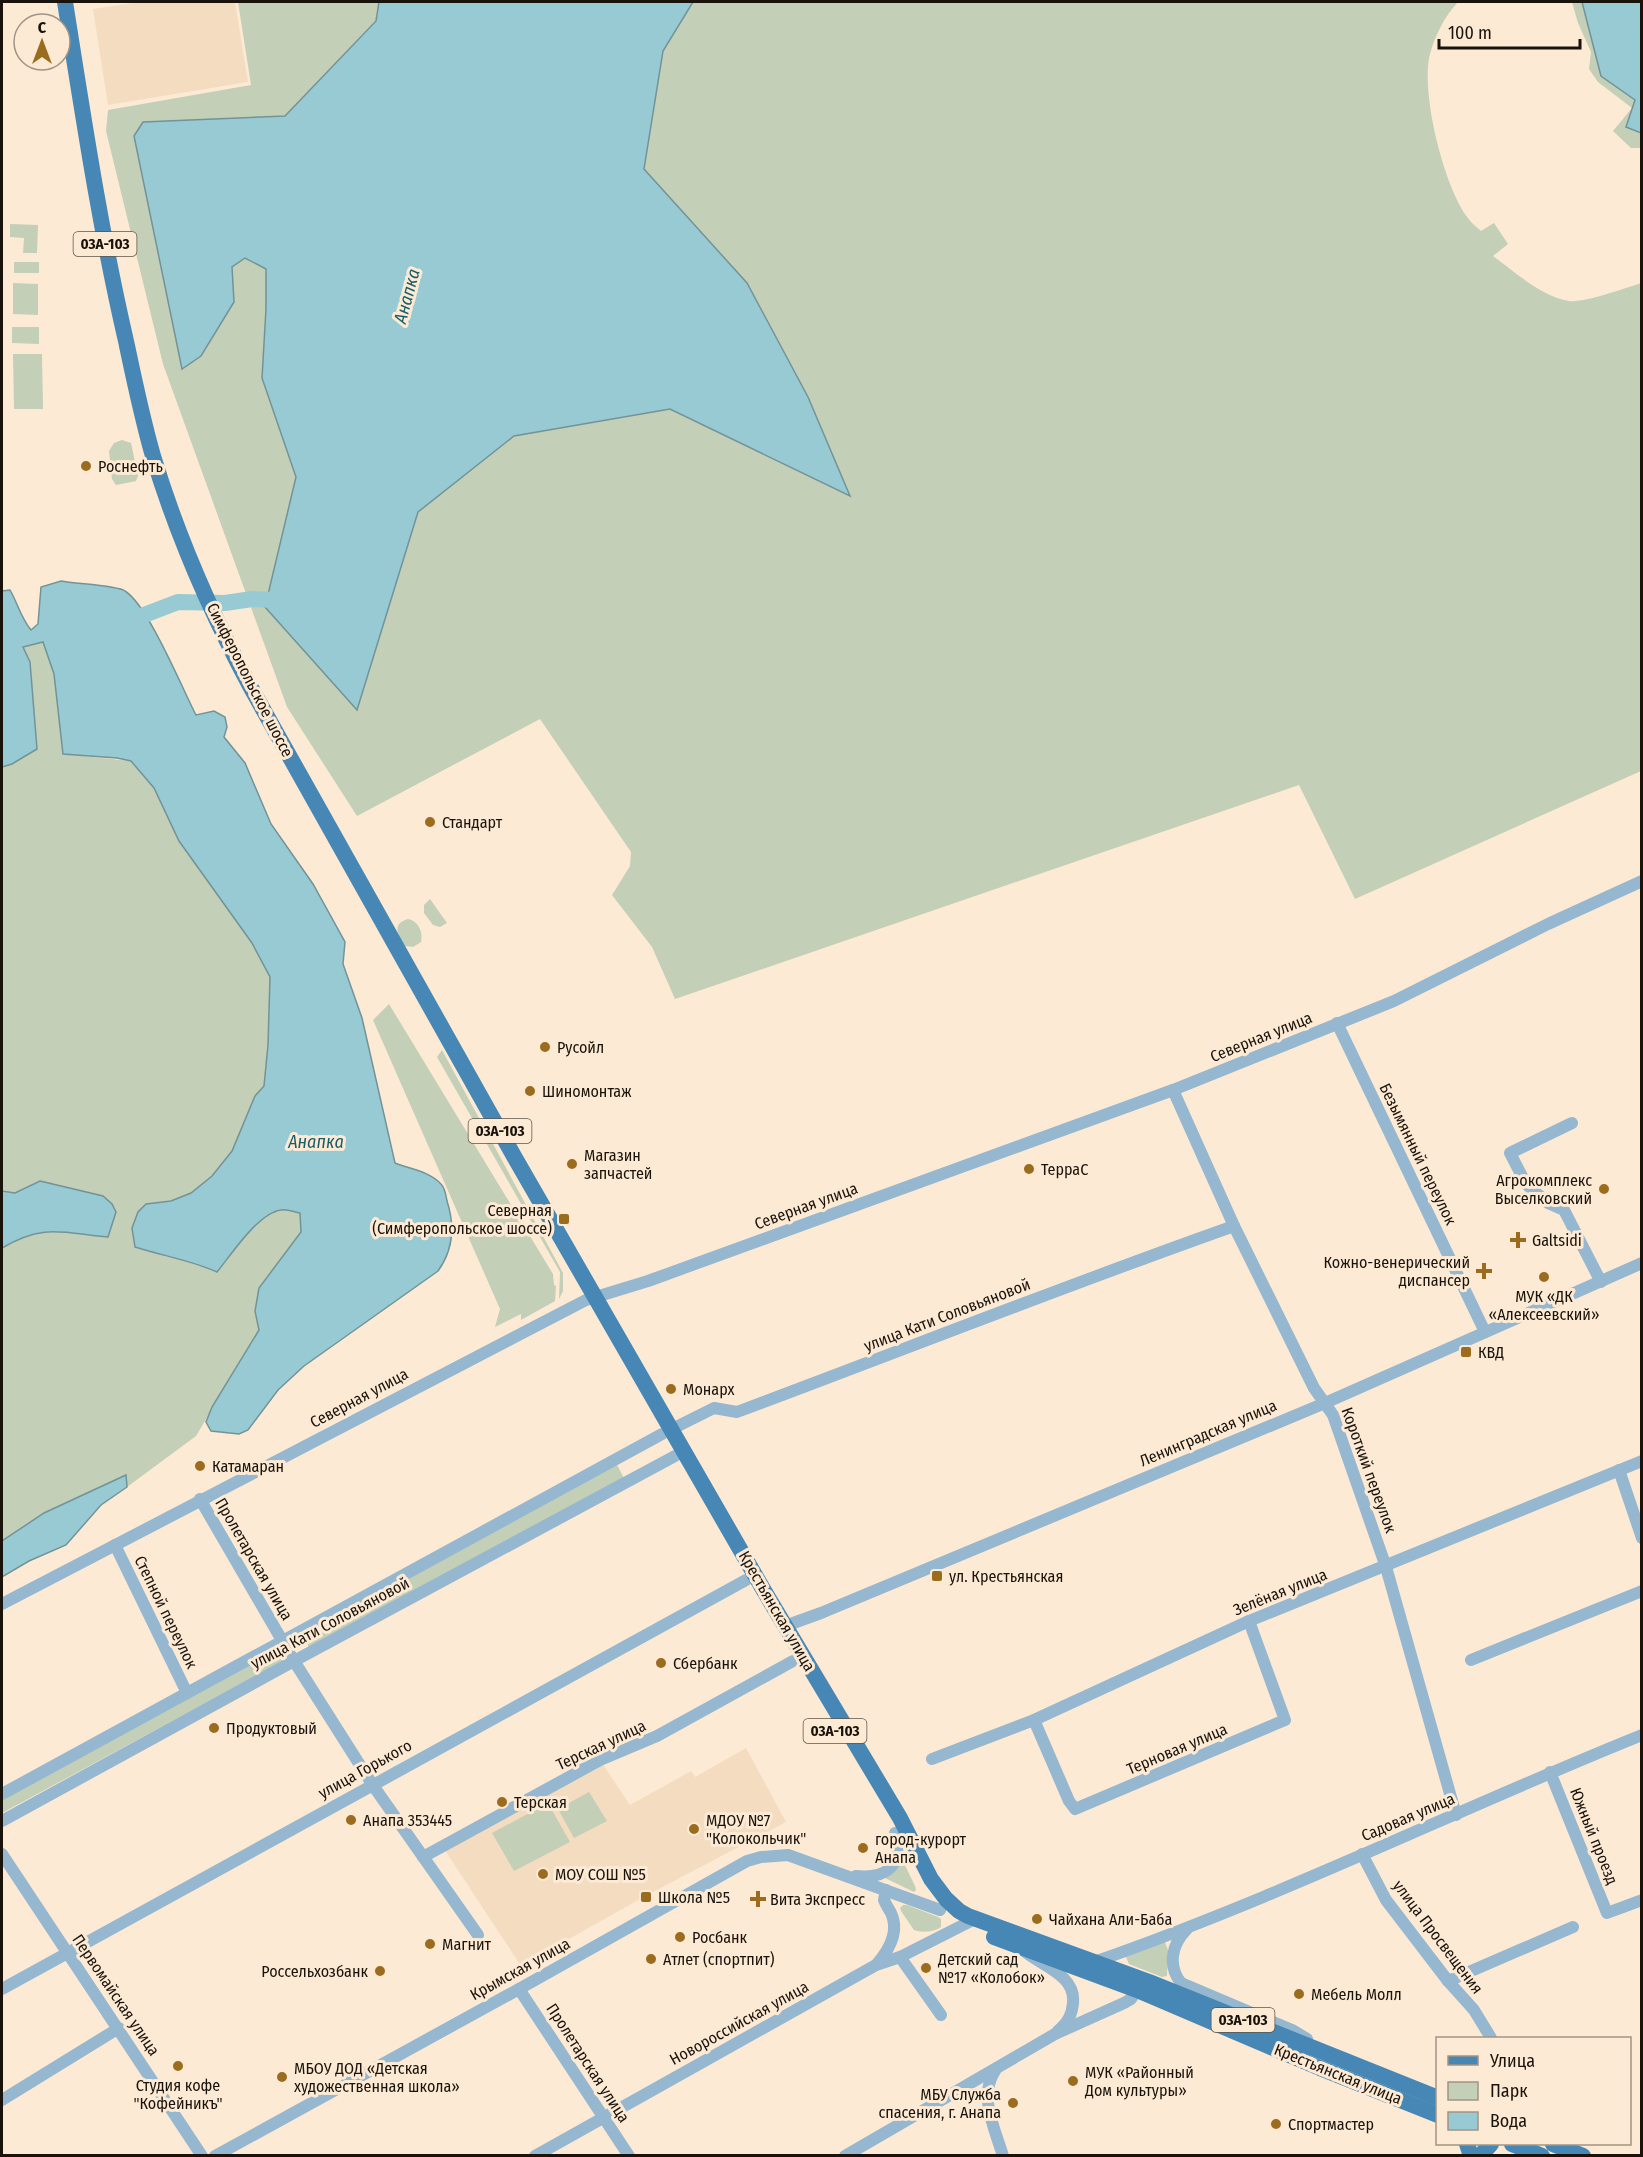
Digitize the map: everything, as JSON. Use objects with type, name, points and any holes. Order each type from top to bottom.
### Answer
[{"type":"main road","name":"Симферопольское шоссе","points":[[65,2],[90,165],[144,421],[162,484],[191,566]]},
{"type":"main road","name":"Симферопольское шоссе","points":[[67,72],[105,283],[132,396],[158,486],[213,620],[381,929],[591,1298]]},
{"type":"main road","name":"Крестьянская улица","points":[[591,1298],[667,1432],[900,1818],[931,1879],[946,1899],[968,1920],[1019,1947],[1139,1985],[1436,2098]]},
{"type":"main road","name":"Крестьянская улица","points":[[667,1432],[675,1456],[793,1661],[896,1833],[924,1889],[940,1910],[1094,1962],[1139,1985],[1436,2115]]},
{"type":"main road","points":[[1390,2096],[1410,2110],[1436,2123]]},
{"type":"main road","points":[[1514,2145],[1542,2156]]},
{"type":"main road","points":[[1556,2145],[1584,2156]]},
{"type":"street","name":"Северная улица","points":[[2,1604],[200,1499],[591,1298],[659,1277],[1173,1090],[1394,1000],[1641,881]]},
{"type":"street","name":"Безымянный переулок","points":[[1337,1023],[1485,1332]]},
{"type":"street","name":"Короткий переулок","points":[[1173,1090],[1234,1226],[1314,1388],[1333,1415],[1386,1567],[1456,1815]]},
{"type":"street","points":[[1572,1122],[1510,1153],[1526,1184],[1548,1203],[1564,1210],[1601,1282]]},
{"type":"street","name":"улица Кати Соловьяновой","points":[[2,1794],[714,1408],[737,1412],[1118,1267],[1234,1226]]},
{"type":"street","name":"Ленинградская улица","points":[[785,1626],[832,1609],[1325,1403],[1641,1263]]},
{"type":"street","name":"улица Кати Соловьяновой","points":[[2,1821],[675,1456]]},
{"type":"street","name":"Зелёная улица","points":[[932,1759],[1034,1720],[1249,1622],[1641,1461]]},
{"type":"street","points":[[1619,1470],[1641,1538]]},
{"type":"street","name":"Пролетарская улица","points":[[200,1499],[294,1661],[372,1784],[478,1935]]},
{"type":"street","name":"Степной переулок","points":[[115,1545],[188,1693]]},
{"type":"street","name":"улица Горького","points":[[2,1989],[746,1580]]},
{"type":"street","points":[[1471,1660],[1641,1591]]},
{"type":"street","name":"Терновая улица","points":[[1034,1720],[1069,1801],[1075,1809],[1285,1720],[1249,1622]]},
{"type":"street","name":"Терская улица","points":[[423,1857],[600,1761],[657,1737],[793,1661]]},
{"type":"street","name":"Садовая улица","points":[[1094,1962],[1188,1929],[1456,1815],[1550,1772],[1641,1735]]},
{"type":"street","name":"Южный проезд","points":[[1550,1772],[1607,1913],[1641,1900]]},
{"type":"street","name":"Крымская улица","points":[[849,1876],[865,1877],[889,1870],[897,1858],[896,1833]]},
{"type":"street","name":"Первомайская улица","points":[[2,1854],[202,2156]]},
{"type":"street","name":"улица Просвещения","points":[[1362,1854],[1386,1900],[1448,1981],[1474,2010],[1490,2037]]},
{"type":"street","name":"Крымская улица","points":[[215,2156],[747,1861],[761,1857],[788,1856],[940,1910]]},
{"type":"street","points":[[876,1965],[887,1953],[894,1931],[892,1914],[884,1900],[886,1890]]},
{"type":"street","name":"Новороссийская улица","points":[[535,2156],[876,1965],[900,1957],[968,1920]]},
{"type":"street","points":[[1448,1981],[1573,1927]]},
{"type":"street","points":[[1188,1929],[1178,1939],[1174,1948],[1172,1965],[1181,1983],[1292,2030],[1333,2057]]},
{"type":"street","points":[[1019,1947],[1038,1962],[1058,1972],[1071,1987],[1074,1997],[1072,2014],[1055,2034]]},
{"type":"street","points":[[900,1957],[941,2015]]},
{"type":"street","points":[[845,2156],[1055,2034],[1131,1999],[1139,1985]]},
{"type":"street","name":"Пролетарская улица","points":[[519,1989],[630,2156]]},
{"type":"street","points":[[2,2100],[119,2028]]},
{"type":"street","points":[[996,2069],[987,2085],[991,2117],[1003,2156]]},
{"type":"shaded area","points":[[139,2],[235,2],[248,82],[108,105],[93,9]]},
{"type":"shaded area","name":"МОУ СОШ №5","points":[[746,1748],[786,1822],[640,1899],[521,1966],[444,1849],[602,1763],[630,1805],[691,1771],[695,1777]]},
{"type":"green space","points":[[238,2],[379,2],[376,20],[285,116],[143,122],[234,302],[232,267],[245,258],[266,269],[262,378],[296,477],[265,607],[357,709],[418,512],[514,435],[670,409],[850,496],[747,283],[644,169],[663,51],[693,2],[1458,2],[1445,20],[1432,47],[1428,70],[1428,91],[1436,139],[1443,163],[1459,204],[1468,218],[1481,231],[1494,223],[1508,244],[1493,256],[1529,283],[1559,298],[1569,301],[1584,300],[1641,283],[1641,771],[1355,899],[1299,785],[675,999],[652,947],[612,895],[630,866],[631,852],[540,719],[357,816],[287,707],[163,364],[106,131],[108,110],[251,85]]},
{"type":"green space","points":[[1572,2],[1641,2],[1641,148],[1631,148],[1613,131],[1632,108],[1598,82],[1589,69],[1591,52],[1578,23]]},
{"type":"green space","points":[[10,224],[38,225],[37,253],[23,253],[24,238],[10,237]]},
{"type":"green space","points":[[14,262],[39,262],[39,273],[14,273]]},
{"type":"green space","points":[[13,283],[38,284],[38,315],[13,314]]},
{"type":"green space","points":[[12,327],[39,327],[39,344],[12,343]]},
{"type":"green space","points":[[13,354],[42,354],[43,409],[14,409]]},
{"type":"green space","points":[[122,440],[131,443],[138,476],[136,481],[116,485],[112,479],[109,451],[114,443]]},
{"type":"green space","points":[[43,641],[54,674],[63,754],[131,761],[154,788],[179,841],[252,943],[270,977],[264,1086],[255,1097],[232,1151],[212,1176],[191,1193],[171,1201],[146,1204],[138,1212],[165,1256],[194,1262],[217,1272],[254,1226],[272,1213],[283,1210],[300,1213],[301,1232],[259,1288],[255,1311],[259,1330],[196,1436],[127,1487],[125,1475],[44,1513],[2,1541],[2,1248],[45,1232],[91,1235],[40,1181],[15,1193],[2,1191],[2,767],[12,764],[37,749],[30,662],[22,647]]},
{"type":"green space","points":[[430,899],[447,923],[440,927],[433,925],[424,913],[424,905]]},
{"type":"green space","points":[[408,919],[417,925],[421,935],[421,942],[413,947],[405,946],[398,930],[399,924]]},
{"type":"green space","points":[[389,1004],[553,1274],[556,1286],[555,1301],[521,1320],[521,1314],[495,1327],[500,1309],[373,1020]]},
{"type":"green space","points":[[442,1050],[563,1273],[563,1291],[559,1299],[560,1272],[437,1057]]},
{"type":"green space","points":[[616,1463],[624,1478],[310,1649],[302,1635]]},
{"type":"green space","points":[[275,1649],[283,1661],[2,1813],[2,1799]]},
{"type":"green space","points":[[589,1792],[607,1821],[574,1838],[558,1809]]},
{"type":"green space","points":[[548,1803],[570,1842],[514,1871],[492,1833]]},
{"type":"green space","points":[[902,1862],[915,1886],[914,1892],[885,1878]]},
{"type":"green space","points":[[903,1905],[938,1917],[941,1919],[941,1927],[928,1932],[914,1930],[901,1911],[900,1908]]},
{"type":"green space","points":[[1164,1940],[1168,1950],[1167,1976],[1162,1977],[1129,1964],[1127,1954]]},
{"type":"water","points":[[379,2],[693,2],[663,51],[644,169],[747,283],[808,397],[850,496],[670,409],[514,436],[418,512],[357,710],[265,607],[296,477],[262,378],[266,269],[245,258],[232,267],[234,302],[201,356],[182,369],[134,136],[143,122],[285,116],[376,21]]},
{"type":"water","points":[[1582,2],[1641,2],[1641,133],[1626,127],[1635,100],[1601,76]]},
{"type":"water","name":"Анапка","points":[[61,581],[113,587],[125,591],[144,612],[154,629],[196,715],[214,711],[225,717],[227,727],[224,737],[245,763],[271,824],[313,884],[345,942],[343,964],[362,1018],[395,1163],[425,1173],[436,1180],[444,1190],[450,1210],[452,1237],[447,1254],[438,1271],[304,1366],[278,1390],[248,1430],[239,1434],[211,1431],[206,1422],[212,1407],[259,1330],[255,1311],[259,1288],[301,1232],[300,1213],[281,1210],[263,1219],[254,1226],[217,1272],[135,1247],[132,1228],[138,1212],[146,1204],[171,1201],[191,1193],[212,1176],[232,1151],[255,1096],[264,1086],[270,977],[252,943],[179,841],[154,788],[131,761],[63,754],[54,674],[43,642],[23,647],[30,662],[37,749],[12,764],[2,767],[2,591],[10,590],[31,630],[38,624],[41,587]]},
{"type":"water","points":[[40,1181],[103,1196],[112,1204],[116,1212],[108,1237],[66,1232],[42,1232],[17,1240],[2,1248],[2,1191],[15,1193]]},
{"type":"water","points":[[126,1475],[127,1487],[101,1505],[66,1545],[29,1561],[2,1577],[2,1541],[44,1513]]},
{"type":"waterway","points":[[124,619],[144,615],[178,602],[225,603],[290,597]]},
{"type":"place","name":"Роснефть","points":[[86,466]]},
{"type":"place","name":"Стандарт","points":[[430,822]]},
{"type":"place","name":"Русойл","points":[[545,1047]]},
{"type":"place","name":"Шиномонтаж","points":[[530,1091]]},
{"type":"place","name":"Магазин запчастей","points":[[572,1164]]},
{"type":"place","name":"ТерраС","points":[[1029,1169]]},
{"type":"place","name":"Агрокомплекс Выселковский","points":[[1604,1189]]},
{"type":"place","name":"Северная (Симферопольское шоссе)","points":[[564,1219]]},
{"type":"place","name":"Galtsidi","points":[[1518,1240]]},
{"type":"place","name":"Кожно-венерический диспансер","points":[[1484,1271]]},
{"type":"place","name":"МУК «ДК «Алексеевский»","points":[[1544,1277]]},
{"type":"place","name":"КВД","points":[[1466,1352]]},
{"type":"place","name":"Монарх","points":[[671,1389]]},
{"type":"place","name":"Катамаран","points":[[200,1466]]},
{"type":"place","name":"ул. Крестьянская","points":[[937,1576]]},
{"type":"place","name":"Сбербанк","points":[[661,1663]]},
{"type":"place","name":"Продуктовый","points":[[214,1728]]},
{"type":"place","name":"Терская","points":[[502,1802]]},
{"type":"place","name":"Анапа 353445","points":[[351,1820]]},
{"type":"place","name":"МДОУ №7 \"Колокольчик\"","points":[[694,1829]]},
{"type":"place","name":"город-курорт Анапа","points":[[863,1848]]},
{"type":"place","name":"МОУ СОШ №5","points":[[543,1874]]},
{"type":"place","name":"Школа №5","points":[[646,1897]]},
{"type":"place","name":"Вита Экспресс","points":[[758,1899]]},
{"type":"place","name":"Чайхана Али-Баба","points":[[1037,1919]]},
{"type":"place","name":"Росбанк","points":[[680,1937]]},
{"type":"place","name":"Магнит","points":[[430,1944]]},
{"type":"place","name":"Атлет (спортпит)","points":[[651,1959]]},
{"type":"place","name":"Детский сад №17 «Колобок»","points":[[926,1968]]},
{"type":"place","name":"Россельхозбанк","points":[[380,1971]]},
{"type":"place","name":"Мебель Молл","points":[[1299,1994]]},
{"type":"place","name":"Студия кофе \"Кофейникъ\"","points":[[178,2066]]},
{"type":"place","name":"МБОУ ДОД «Детская художественная школа»","points":[[282,2077]]},
{"type":"place","name":"МУК «Районный Дом культуры»","points":[[1073,2081]]},
{"type":"place","name":"МБУ Служба спасения, г. Анапа","points":[[1013,2103]]},
{"type":"place","name":"Спортмастер","points":[[1276,2124]]}]
